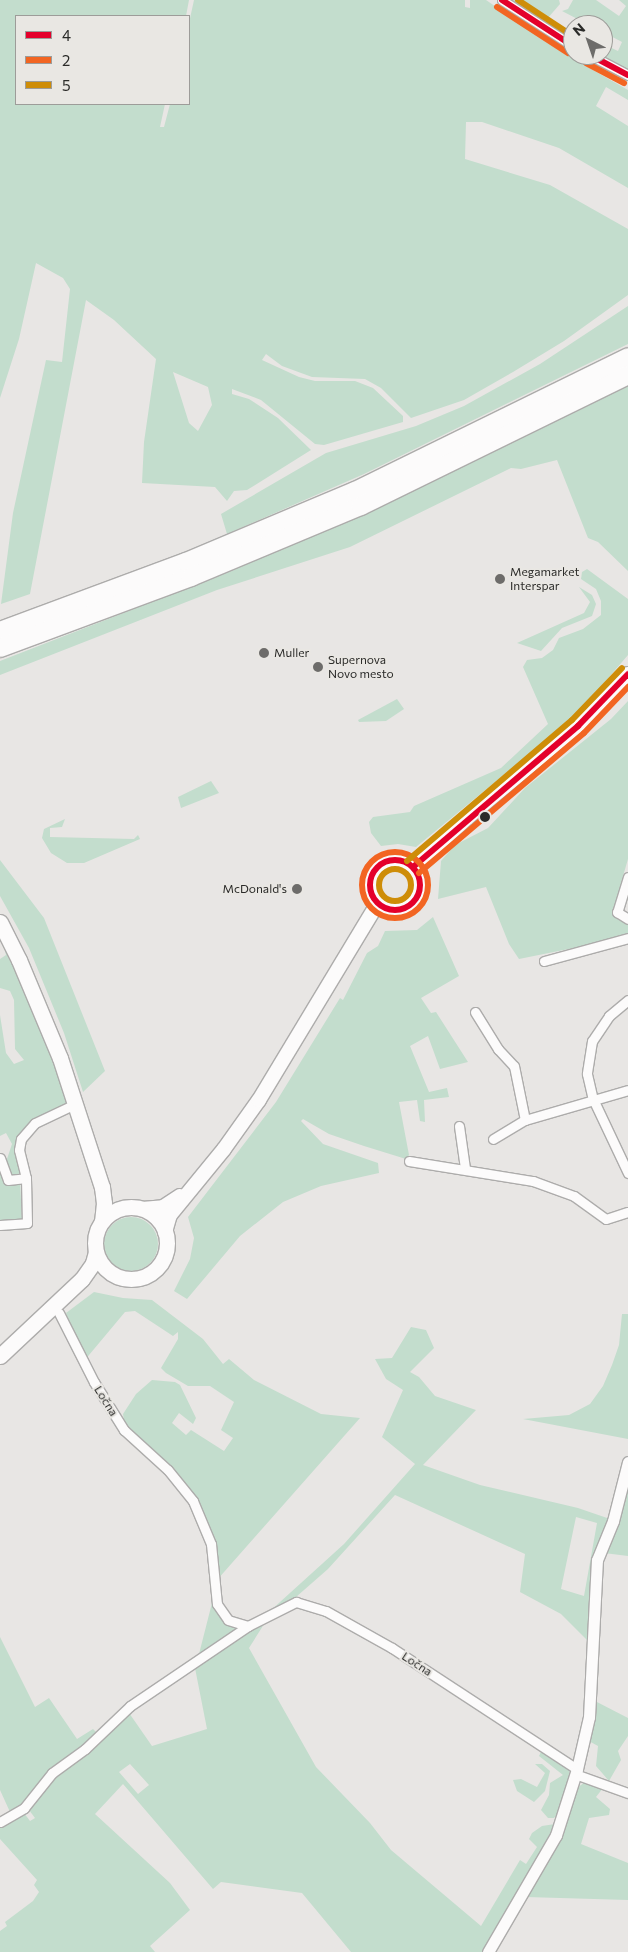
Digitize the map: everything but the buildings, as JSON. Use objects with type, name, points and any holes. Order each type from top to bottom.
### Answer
[{"type":"highway","points":[[0,631],[186,562],[355,491],[628,357]]},
{"type":"highway","points":[[0,648],[191,577],[361,506],[628,375]]},
{"type":"main road","points":[[413,868],[467,818],[578,726],[628,674]]},
{"type":"main road","points":[[392,860],[413,868],[420,883],[419,891],[410,905],[393,910],[378,903],[370,889],[370,880],[379,866],[392,860]]},
{"type":"main road","points":[[165,1232],[170,1215],[259,1100],[378,903]]},
{"type":"main road","points":[[0,922],[60,1058],[73,1105],[102,1187],[104,1203],[102,1221],[95,1241],[96,1252],[100,1263],[118,1277]]},
{"type":"main road","points":[[102,1221],[115,1211],[163,1207],[201,1177]]},
{"type":"main road","points":[[0,1356],[89,1281],[101,1276],[140,1278],[160,1265],[167,1243],[165,1232],[152,1214],[111,1197],[102,1187]]},
{"type":"main road","points":[[58,1308],[89,1271],[96,1252]]},
{"type":"street","points":[[502,0],[563,40]]},
{"type":"street","points":[[608,65],[628,76]]},
{"type":"street","points":[[628,877],[617,912],[628,919]]},
{"type":"street","points":[[544,961],[628,938]]},
{"type":"street","points":[[628,1000],[609,1016],[592,1041],[587,1074],[593,1099],[628,1173]]},
{"type":"street","points":[[475,1012],[498,1049],[514,1066],[526,1120]]},
{"type":"street","points":[[493,1139],[526,1120],[628,1090]]},
{"type":"street","points":[[0,1224],[27,1223],[26,1178],[20,1150],[21,1140],[35,1123],[73,1105]]},
{"type":"street","points":[[459,1126],[465,1168]]},
{"type":"street","points":[[0,1158],[8,1180],[26,1178]]},
{"type":"street","points":[[408,1161],[425,1162],[449,1168],[465,1168],[533,1180],[574,1196],[606,1219],[628,1212]]},
{"type":"street","name":"Ločna","points":[[58,1308],[94,1382],[124,1430],[168,1470],[193,1501],[211,1544],[217,1604],[228,1620],[248,1626]]},
{"type":"street","points":[[488,1952],[556,1835],[576,1771],[589,1717],[597,1560],[613,1521],[628,1462]]},
{"type":"street","name":"Ločna","points":[[0,1822],[24,1808],[52,1773],[79,1754],[130,1706],[248,1626],[296,1602],[326,1611],[392,1648],[576,1771],[628,1793]]},
{"type":"green space","points":[[0,0],[189,0],[186,15],[15,15],[15,105],[165,105],[160,127],[164,127],[170,105],[190,105],[190,18],[194,0],[465,0],[465,7],[470,8],[470,0],[486,0],[563,53],[563,65],[584,65],[628,90],[628,100],[606,87],[596,106],[628,126],[628,188],[559,148],[482,122],[466,122],[465,159],[550,185],[628,229],[628,295],[564,341],[464,400],[411,418],[381,388],[365,379],[312,377],[282,366],[266,354],[262,360],[299,377],[315,381],[355,381],[373,388],[403,416],[403,422],[324,445],[315,444],[261,400],[232,389],[232,394],[249,399],[278,418],[311,450],[247,490],[234,491],[227,501],[215,487],[142,483],[144,442],[156,359],[114,320],[86,300],[30,594],[1,604],[13,513],[46,360],[62,362],[70,289],[63,278],[36,263],[19,339],[0,398]],"holes":[[[173,372],[208,387],[212,405],[198,431],[189,423]]]},
{"type":"green space","points":[[508,0],[559,0],[560,4],[547,19],[538,20]]},
{"type":"green space","points":[[573,0],[596,0],[619,16],[626,6],[619,0],[628,0],[628,72],[613,64],[613,49],[618,51],[622,42],[613,37],[613,15],[570,15],[562,11],[568,9]]},
{"type":"green space","points":[[628,306],[628,344],[364,474],[227,534],[221,514],[326,453],[416,426],[464,406],[540,364]]},
{"type":"green space","points":[[628,384],[628,571],[598,542],[588,538],[557,460],[521,469],[511,468],[350,547],[217,590],[0,675],[0,661],[234,570],[446,475]]},
{"type":"green space","points":[[587,569],[628,599],[628,655],[586,704],[551,736],[416,847],[398,844],[381,846],[371,833],[369,822],[373,817],[410,812],[414,806],[501,768],[548,724],[523,667],[527,660],[542,658],[553,650],[559,638],[583,629],[601,615],[601,601],[596,589],[581,579],[582,572]]},
{"type":"green space","points":[[579,587],[592,595],[596,604],[592,616],[562,628],[541,651],[517,643],[584,613],[590,602]]},
{"type":"green space","points":[[397,699],[404,709],[386,721],[359,722],[358,720]]},
{"type":"green space","points":[[628,701],[628,859],[612,914],[628,923],[628,937],[519,959],[509,944],[486,887],[438,899],[441,861],[455,845],[488,828],[525,788],[611,719]]},
{"type":"green space","points":[[211,781],[219,793],[181,808],[178,797]]},
{"type":"green space","points":[[65,819],[62,827],[50,828],[50,837],[134,839],[138,835],[140,839],[84,863],[67,863],[51,853],[42,838],[44,829]]},
{"type":"green space","points":[[0,860],[44,918],[105,1071],[83,1092],[64,1033],[29,948],[0,896]]},
{"type":"green space","points":[[433,917],[459,976],[421,998],[431,1013],[436,1012],[468,1062],[440,1069],[428,1036],[410,1046],[429,1092],[447,1088],[449,1097],[424,1100],[425,1122],[420,1121],[417,1100],[399,1102],[409,1155],[406,1159],[364,1146],[329,1134],[303,1119],[301,1121],[323,1144],[378,1163],[379,1173],[321,1186],[283,1202],[240,1236],[187,1299],[174,1291],[190,1259],[194,1238],[188,1217],[276,1102],[340,998],[343,1000],[367,953],[378,946],[385,931],[417,930]]},
{"type":"green space","points":[[0,930],[25,984],[68,1102],[26,1128],[21,1136],[21,1173],[11,1176],[6,1162],[12,1144],[6,1133],[0,1136],[0,1015],[6,1053],[14,1064],[24,1060],[15,1049],[14,1000],[10,991],[0,988],[0,959],[6,955]]},
{"type":"green space","points":[[0,1170],[20,1180],[22,1220],[0,1222]]},
{"type":"green space","points":[[126,1217],[136,1217],[146,1221],[154,1229],[158,1244],[154,1259],[146,1267],[136,1271],[126,1271],[116,1267],[108,1259],[104,1249],[104,1239],[108,1229],[116,1221]]},
{"type":"green space","points":[[94,1292],[123,1298],[152,1300],[203,1339],[223,1364],[229,1359],[254,1380],[321,1414],[360,1418],[217,1580],[201,1513],[125,1426],[123,1414],[136,1394],[152,1380],[175,1382],[180,1385],[196,1418],[193,1424],[179,1413],[172,1423],[186,1435],[191,1430],[224,1451],[233,1438],[221,1430],[234,1402],[210,1386],[188,1386],[166,1373],[161,1368],[178,1339],[178,1332],[173,1336],[135,1311],[125,1312],[84,1361],[66,1313]]},
{"type":"green space","points":[[622,1314],[628,1314],[628,1439],[523,1419],[569,1415],[590,1404],[603,1386],[612,1365],[619,1345]]},
{"type":"green space","points":[[411,1327],[426,1330],[434,1348],[410,1372],[419,1377],[435,1396],[476,1410],[423,1465],[480,1485],[578,1508],[610,1519],[592,1562],[589,1642],[561,1614],[520,1592],[525,1554],[395,1495],[328,1569],[296,1597],[269,1612],[344,1544],[415,1464],[382,1437],[403,1390],[386,1379],[375,1359],[392,1358]],"holes":[[[576,1517],[597,1523],[584,1596],[561,1589]]]},
{"type":"green space","points":[[628,1476],[628,1556],[604,1553]]},
{"type":"green space","points":[[213,1599],[222,1619],[239,1627],[199,1654]]},
{"type":"green space","points":[[266,1621],[249,1648],[316,1767],[370,1823],[391,1850],[481,1926],[520,1860],[526,1864],[537,1847],[529,1839],[532,1833],[542,1826],[555,1824],[543,1852],[483,1952],[351,1952],[302,1893],[221,1882],[213,1889],[123,1784],[95,1814],[170,1883],[190,1910],[150,1946],[155,1952],[0,1952],[0,1931],[7,1926],[5,1922],[33,1901],[39,1892],[34,1885],[37,1880],[0,1839],[0,1826],[24,1813],[30,1821],[35,1818],[29,1810],[44,1785],[127,1710],[152,1746],[207,1729],[194,1663]],"holes":[[[130,1764],[149,1785],[138,1794],[119,1772]]]},
{"type":"green space","points":[[0,1637],[35,1707],[49,1698],[77,1739],[93,1729],[97,1733],[27,1801],[10,1812],[0,1790]]},
{"type":"green space","points":[[595,1701],[628,1718],[628,1736],[618,1751],[621,1760],[609,1781],[596,1766],[598,1746],[587,1740]]},
{"type":"green space","points":[[542,1750],[570,1770],[560,1811],[554,1818],[548,1818],[541,1810],[549,1795],[550,1783],[563,1775],[539,1756]]},
{"type":"green space","points":[[535,1764],[542,1764],[550,1771],[545,1791],[534,1802],[517,1791],[513,1780],[521,1779],[537,1787],[545,1773]]},
{"type":"green space","points":[[585,1782],[603,1788],[596,1797],[610,1809],[609,1815],[589,1818],[581,1844],[628,1863],[628,1900],[526,1897],[560,1841],[577,1788]]},
{"type":"transit line","name":"4","points":[[502,0],[563,40]]},
{"type":"transit line","name":"5","points":[[518,0],[563,29]]},
{"type":"transit line","name":"2","points":[[497,7],[563,50]]},
{"type":"transit line","name":"2","points":[[590,65],[624,83]]},
{"type":"transit line","name":"4","points":[[609,65],[628,75]]},
{"type":"transit line","name":"5","points":[[407,861],[572,720],[622,668]]},
{"type":"transit line","name":"4","points":[[413,867],[578,726],[628,674]]},
{"type":"transit line","name":"2","points":[[419,873],[584,733],[628,687]]},
{"type":"transit line","name":"2","points":[[388,852],[402,852],[414,857],[423,866],[428,878],[428,885],[426,898],[419,909],[402,918],[388,918],[376,913],[367,904],[362,892],[362,878],[367,866],[376,857],[388,852]]},
{"type":"transit line","name":"4","points":[[395,860],[409,864],[416,871],[420,885],[416,899],[409,906],[395,910],[381,906],[374,899],[370,885],[374,871],[381,864],[395,860]]},
{"type":"transit line","name":"5","points":[[395,869],[401,870],[406,874],[410,879],[411,885],[410,891],[406,896],[401,900],[395,901],[389,900],[384,896],[380,891],[379,885],[380,879],[384,874],[389,870],[395,869]]},
{"type":"place","name":"Megamarket Interspar","points":[[500,579]]},
{"type":"place","name":"Muller","points":[[264,653]]},
{"type":"place","name":"Supernova Novo mesto","points":[[318,667]]},
{"type":"place","name":"McDonald's","points":[[297,889]]}]
